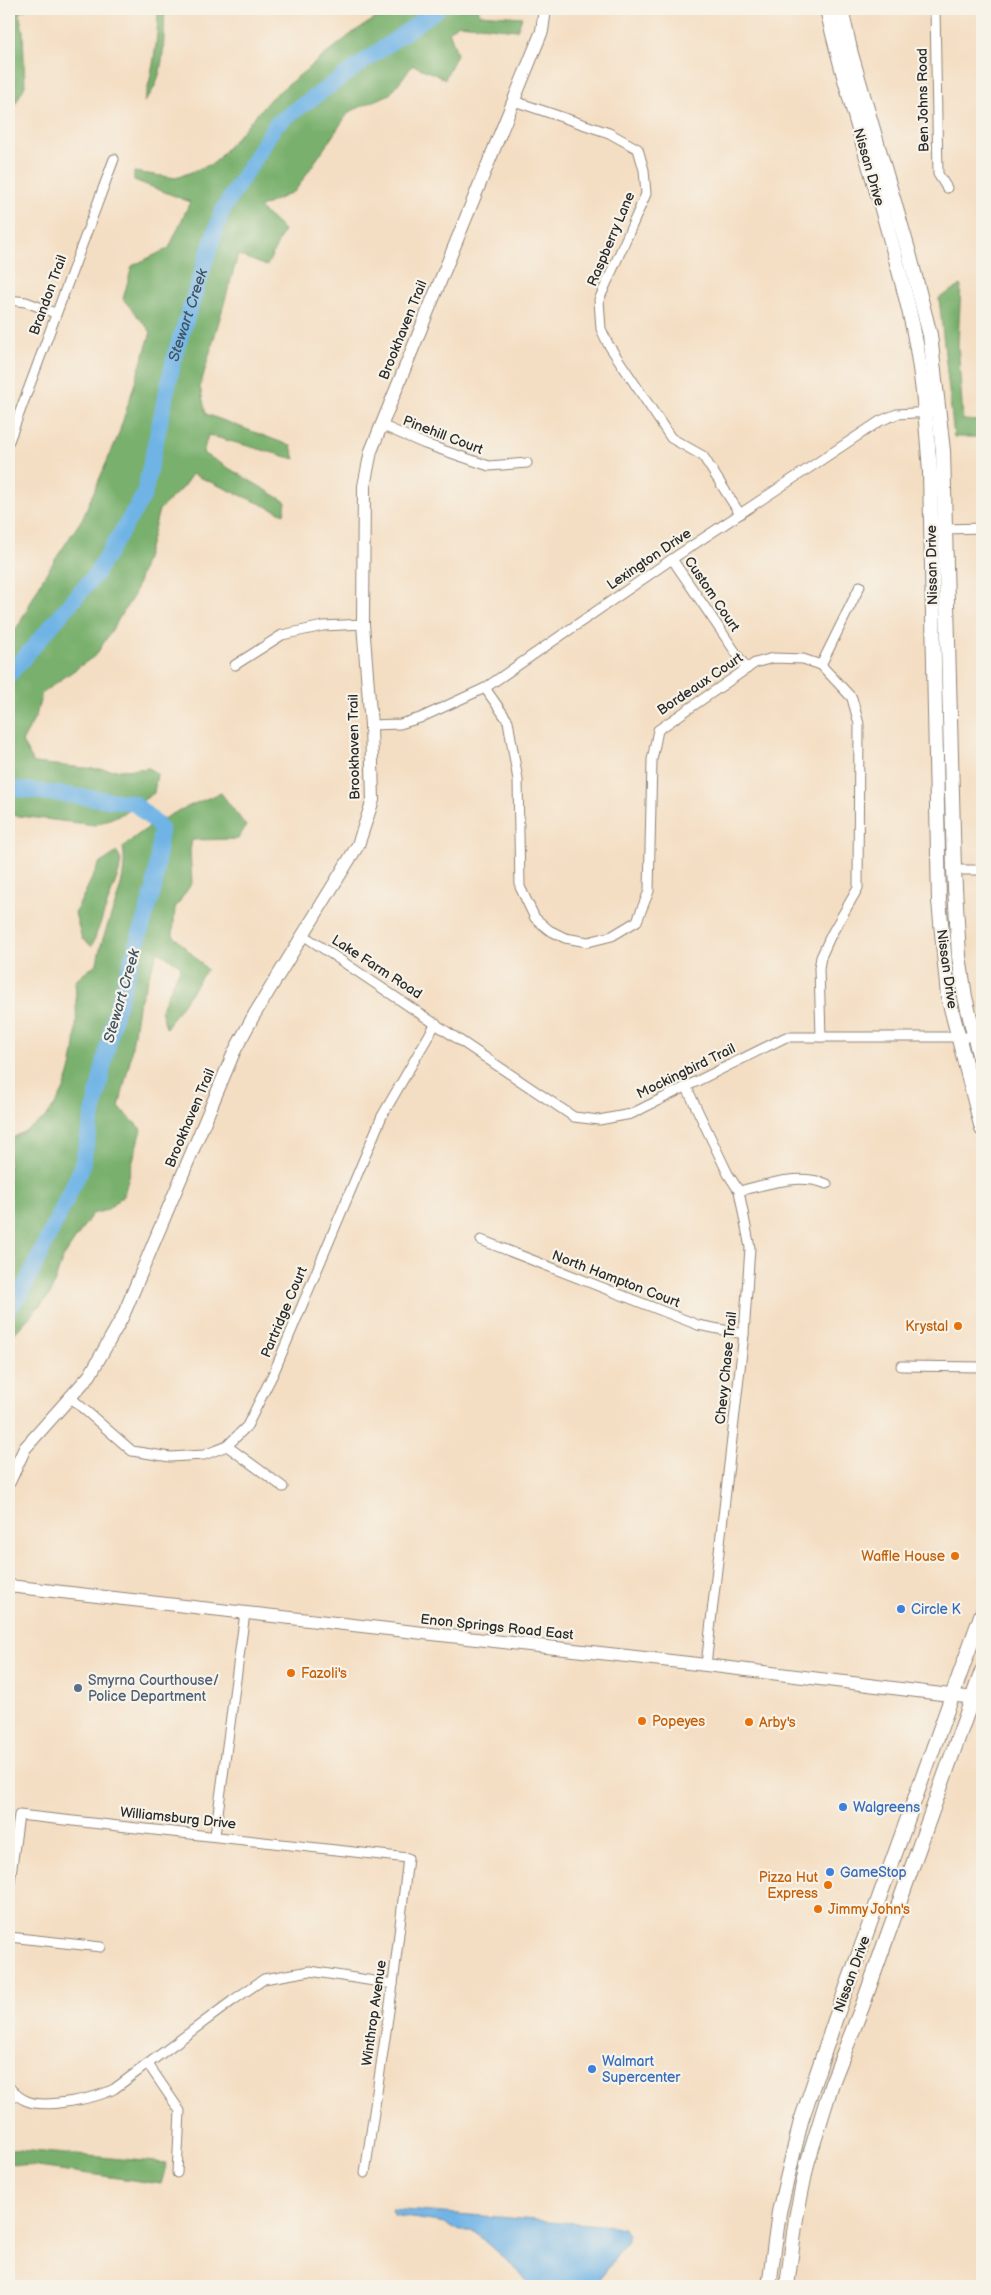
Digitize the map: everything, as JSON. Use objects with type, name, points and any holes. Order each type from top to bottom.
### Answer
[{"type":"main road","name":"Nissan Drive","points":[[827,9],[839,61],[910,312],[933,411],[930,472],[939,901],[948,996],[982,1129]]},
{"type":"main road","name":"Nissan Drive","points":[[841,9],[851,54],[909,253],[930,335],[933,411],[946,529],[954,870],[959,956],[964,997],[978,1036],[982,1067]]},
{"type":"main road","name":"Nissan Drive","points":[[769,2286],[778,2212],[801,2121],[835,2020],[982,1613]]},
{"type":"main road","name":"Nissan Drive","points":[[787,2286],[796,2218],[808,2164],[832,2083],[978,1699],[982,1671]]},
{"type":"street","name":"Brookhaven Trail","points":[[9,1482],[25,1448],[90,1375],[123,1316],[234,1052],[254,1015],[358,845],[373,800],[371,725],[363,624],[364,486],[371,451],[542,31],[545,9]]},
{"type":"street","name":"Ben Johns Road","points":[[935,9],[938,174],[947,188]]},
{"type":"street","name":"Raspberry Lane","points":[[514,101],[609,133],[638,148],[644,170],[646,194],[599,300],[601,329],[608,344],[671,438],[703,456],[740,514]]},
{"type":"street","name":"Brandon Trail","points":[[9,441],[55,313],[114,159]]},
{"type":"street","points":[[9,300],[26,302],[55,313]]},
{"type":"street","name":"Lexington Drive","points":[[371,725],[400,724],[420,718],[485,688],[672,559],[880,420],[897,414],[933,411]]},
{"type":"street","name":"Pinehill Court","points":[[381,425],[425,444],[489,466],[527,463]]},
{"type":"street","points":[[946,529],[982,528]]},
{"type":"street","name":"Custom Court","points":[[672,559],[747,669]]},
{"type":"street","points":[[821,1037],[819,968],[821,958],[858,888],[859,724],[852,698],[820,664],[860,586]]},
{"type":"street","points":[[235,665],[282,635],[323,626],[363,624]]},
{"type":"street","name":"Bordeaux Court","points":[[485,688],[508,721],[518,780],[520,887],[535,918],[549,930],[566,938],[588,942],[612,936],[637,921],[649,891],[652,760],[658,730],[755,663],[773,658],[803,659],[820,664]]},
{"type":"street","points":[[954,870],[982,870]]},
{"type":"street","name":"Lake Farm Road","points":[[303,935],[436,1023]]},
{"type":"street","name":"Mockingbird Trail","points":[[436,1023],[574,1116],[599,1120],[631,1114],[786,1037],[978,1036]]},
{"type":"street","name":"Partridge Court","points":[[70,1397],[132,1451],[178,1457],[204,1455],[227,1446],[247,1426],[274,1372],[382,1116],[436,1023]]},
{"type":"street","name":"Chevy Chase Trail","points":[[686,1086],[728,1174],[739,1191],[750,1248],[744,1334],[706,1665]]},
{"type":"street","points":[[739,1191],[786,1179],[818,1181],[827,1184]]},
{"type":"street","name":"North Hampton Court","points":[[481,1240],[698,1326],[744,1334]]},
{"type":"street","points":[[901,1366],[982,1367]]},
{"type":"street","points":[[227,1446],[283,1487]]},
{"type":"street","name":"Enon Springs Road East","points":[[9,1586],[706,1665],[978,1699]]},
{"type":"street","points":[[215,1836],[244,1613]]},
{"type":"street","name":"Williamsburg Drive","points":[[9,1889],[19,1815],[408,1858]]},
{"type":"street","name":"Winthrop Avenue","points":[[365,2172],[393,1984],[408,1858]]},
{"type":"street","points":[[9,1937],[101,1947]]},
{"type":"street","points":[[9,2087],[16,2096],[28,2102],[41,2104],[102,2095],[114,2089],[232,2000],[264,1979],[310,1971],[393,1984]]},
{"type":"street","points":[[148,2064],[180,2111],[177,2173]]},
{"type":"green space","points":[[9,9],[26,9],[19,13],[23,31],[25,86],[14,106],[9,147]]},
{"type":"green space","points":[[158,9],[165,9],[164,46],[157,82],[144,102],[154,56]]},
{"type":"green space","points":[[391,9],[479,9],[479,14],[522,17],[517,30],[459,24],[449,31],[457,54],[445,79],[413,65],[390,94],[349,112],[295,191],[259,208],[284,230],[267,266],[238,255],[200,387],[206,414],[291,446],[295,459],[208,435],[203,453],[286,502],[284,514],[192,474],[183,487],[159,510],[134,595],[96,655],[42,693],[36,716],[22,742],[34,763],[120,770],[149,768],[157,774],[154,793],[124,813],[95,825],[11,815],[9,814],[9,637],[20,623],[43,578],[82,519],[118,436],[151,332],[123,299],[132,266],[169,248],[190,202],[134,180],[134,172],[176,178],[214,163],[271,98],[355,31]]},
{"type":"green space","points":[[961,285],[958,344],[963,420],[982,421],[982,437],[954,437],[939,298]]},
{"type":"green space","points":[[221,793],[246,826],[238,839],[192,840],[190,851],[192,883],[175,908],[173,935],[207,969],[166,1028],[161,1010],[181,966],[158,951],[138,1007],[130,1060],[119,1107],[141,1129],[124,1195],[107,1210],[92,1214],[63,1258],[50,1295],[9,1339],[9,1140],[42,1120],[54,1106],[63,1090],[74,1055],[76,1036],[75,981],[97,963],[123,876],[123,847],[157,822]]},
{"type":"green space","points":[[117,852],[121,861],[119,872],[92,946],[82,939],[75,913],[99,864]]},
{"type":"green space","points":[[9,2149],[167,2163],[161,2184],[9,2163]]},
{"type":"water","points":[[391,2209],[614,2226],[625,2229],[628,2234],[628,2240],[597,2282],[588,2286],[530,2286],[516,2269],[473,2231],[460,2231],[445,2223],[393,2215]]},
{"type":"waterway","name":"Stewart Creek","points":[[9,675],[95,575],[144,495],[175,354],[222,211],[276,124],[438,9]]},
{"type":"waterway","name":"Stewart Creek","points":[[9,788],[134,803],[161,828],[154,889],[114,1017],[81,1169],[22,1292],[9,1308]]},
{"type":"place","name":"Krystal","points":[[958,1326]]},
{"type":"place","name":"Waffle House","points":[[955,1556]]},
{"type":"place","name":"Circle K","points":[[901,1609]]},
{"type":"place","name":"Fazoli's","points":[[291,1673]]},
{"type":"place","name":"Smyrna Courthouse/ Police Department","points":[[78,1688]]},
{"type":"place","name":"Popeyes","points":[[642,1721]]},
{"type":"place","name":"Arby's","points":[[749,1722]]},
{"type":"place","name":"Walgreens","points":[[843,1807]]},
{"type":"place","name":"GameStop","points":[[830,1872]]},
{"type":"place","name":"Pizza Hut Express","points":[[828,1885]]},
{"type":"place","name":"Jimmy John's","points":[[818,1909]]},
{"type":"place","name":"Walmart Supercenter","points":[[592,2069]]}]
